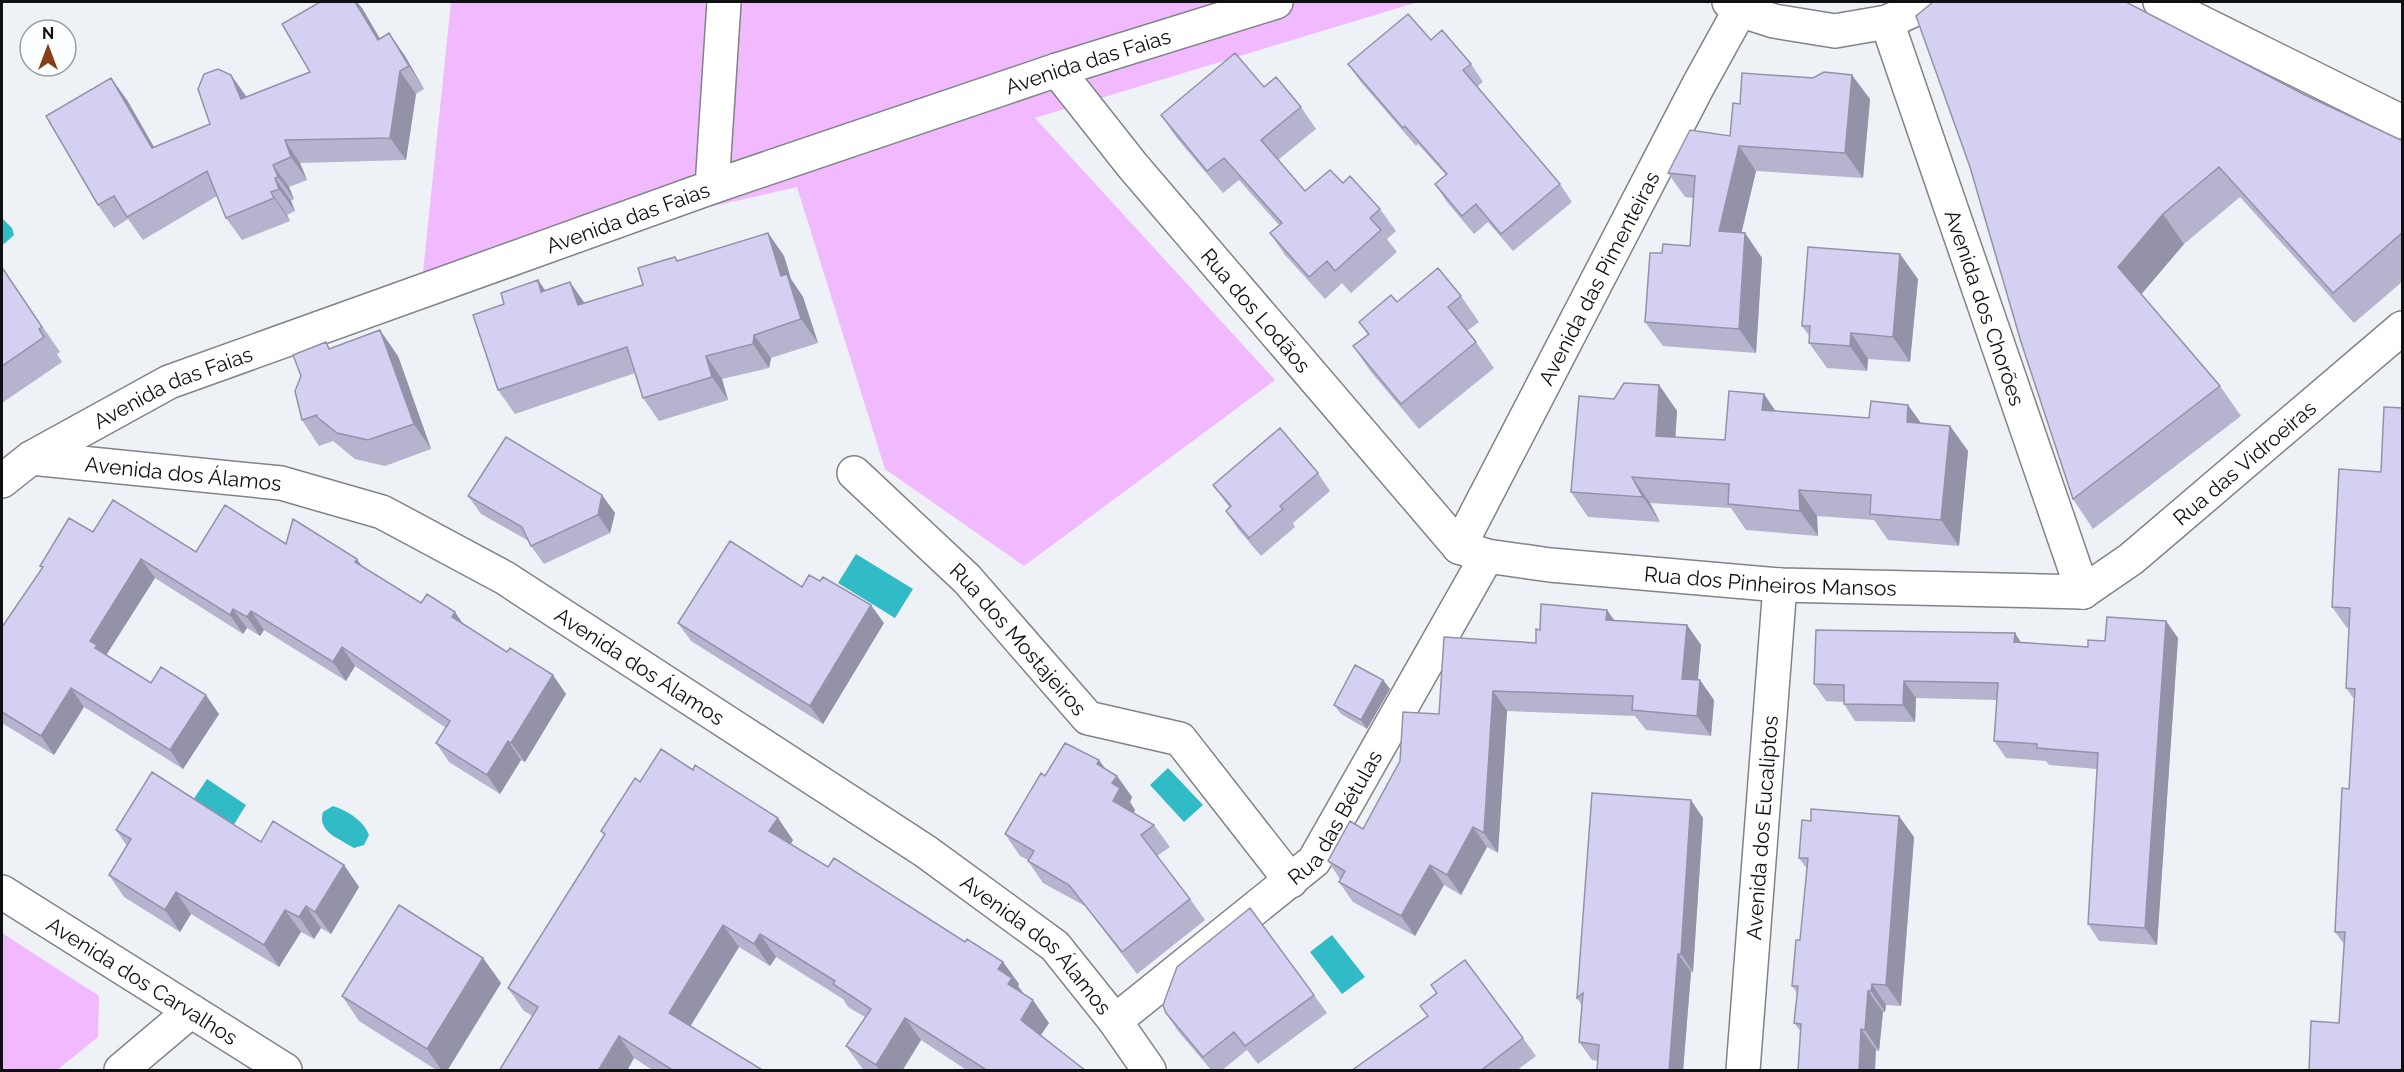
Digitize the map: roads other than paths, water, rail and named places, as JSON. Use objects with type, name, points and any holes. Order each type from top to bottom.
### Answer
[{"type":"street","points":[[712,187],[724,2]]},
{"type":"street","name":"Avenida das Faias","points":[[2,481],[32,458],[169,382],[712,187],[1057,70],[1276,2]]},
{"type":"street","points":[[1735,6],[1774,21],[1835,31],[1887,22],[1932,2]]},
{"type":"street","points":[[2160,2],[2403,122]]},
{"type":"street","name":"Avenida das Pimenteiras","points":[[1473,552],[1735,6]]},
{"type":"street","name":"Avenida dos Chorões","points":[[1887,22],[2083,592]]},
{"type":"street","name":"Rua dos Lodãos","points":[[1057,70],[1132,165],[1473,552]]},
{"type":"street","name":"Rua das Vidroeiras","points":[[2083,592],[2131,559],[2403,328]]},
{"type":"street","name":"Avenida dos Álamos","points":[[32,458],[281,483],[382,512],[506,578],[926,851],[1055,946],[1114,1021],[1149,1071]]},
{"type":"street","name":"Rua dos Mostajeiros","points":[[854,473],[967,579],[1088,718],[1180,739],[1291,881]]},
{"type":"street","name":"Rua dos Pinheiros Mansos","points":[[1473,552],[1550,565],[1780,585],[2083,592]]},
{"type":"street","name":"Rua das Bétulas","points":[[1114,1021],[1314,861],[1473,552]]},
{"type":"street","name":"Avenida dos Eucaliptos","points":[[1743,1071],[1780,585]]},
{"type":"street","name":"Avenida dos Carvalhos","points":[[2,892],[285,1071]]},
{"type":"street","points":[[121,1071],[190,1011]]},
{"type":"water","points":[[2,218],[12,228],[14,235],[4,244],[2,243]]},
{"type":"water","points":[[856,554],[913,589],[895,618],[838,583]]},
{"type":"water","points":[[1168,768],[1203,805],[1184,822],[1150,785]]},
{"type":"water","points":[[207,779],[246,805],[233,826],[193,800]]},
{"type":"water","points":[[333,806],[350,814],[367,830],[369,835],[364,845],[354,848],[326,830],[322,819],[323,812]]},
{"type":"water","points":[[1332,935],[1365,977],[1342,994],[1310,952]]}]
